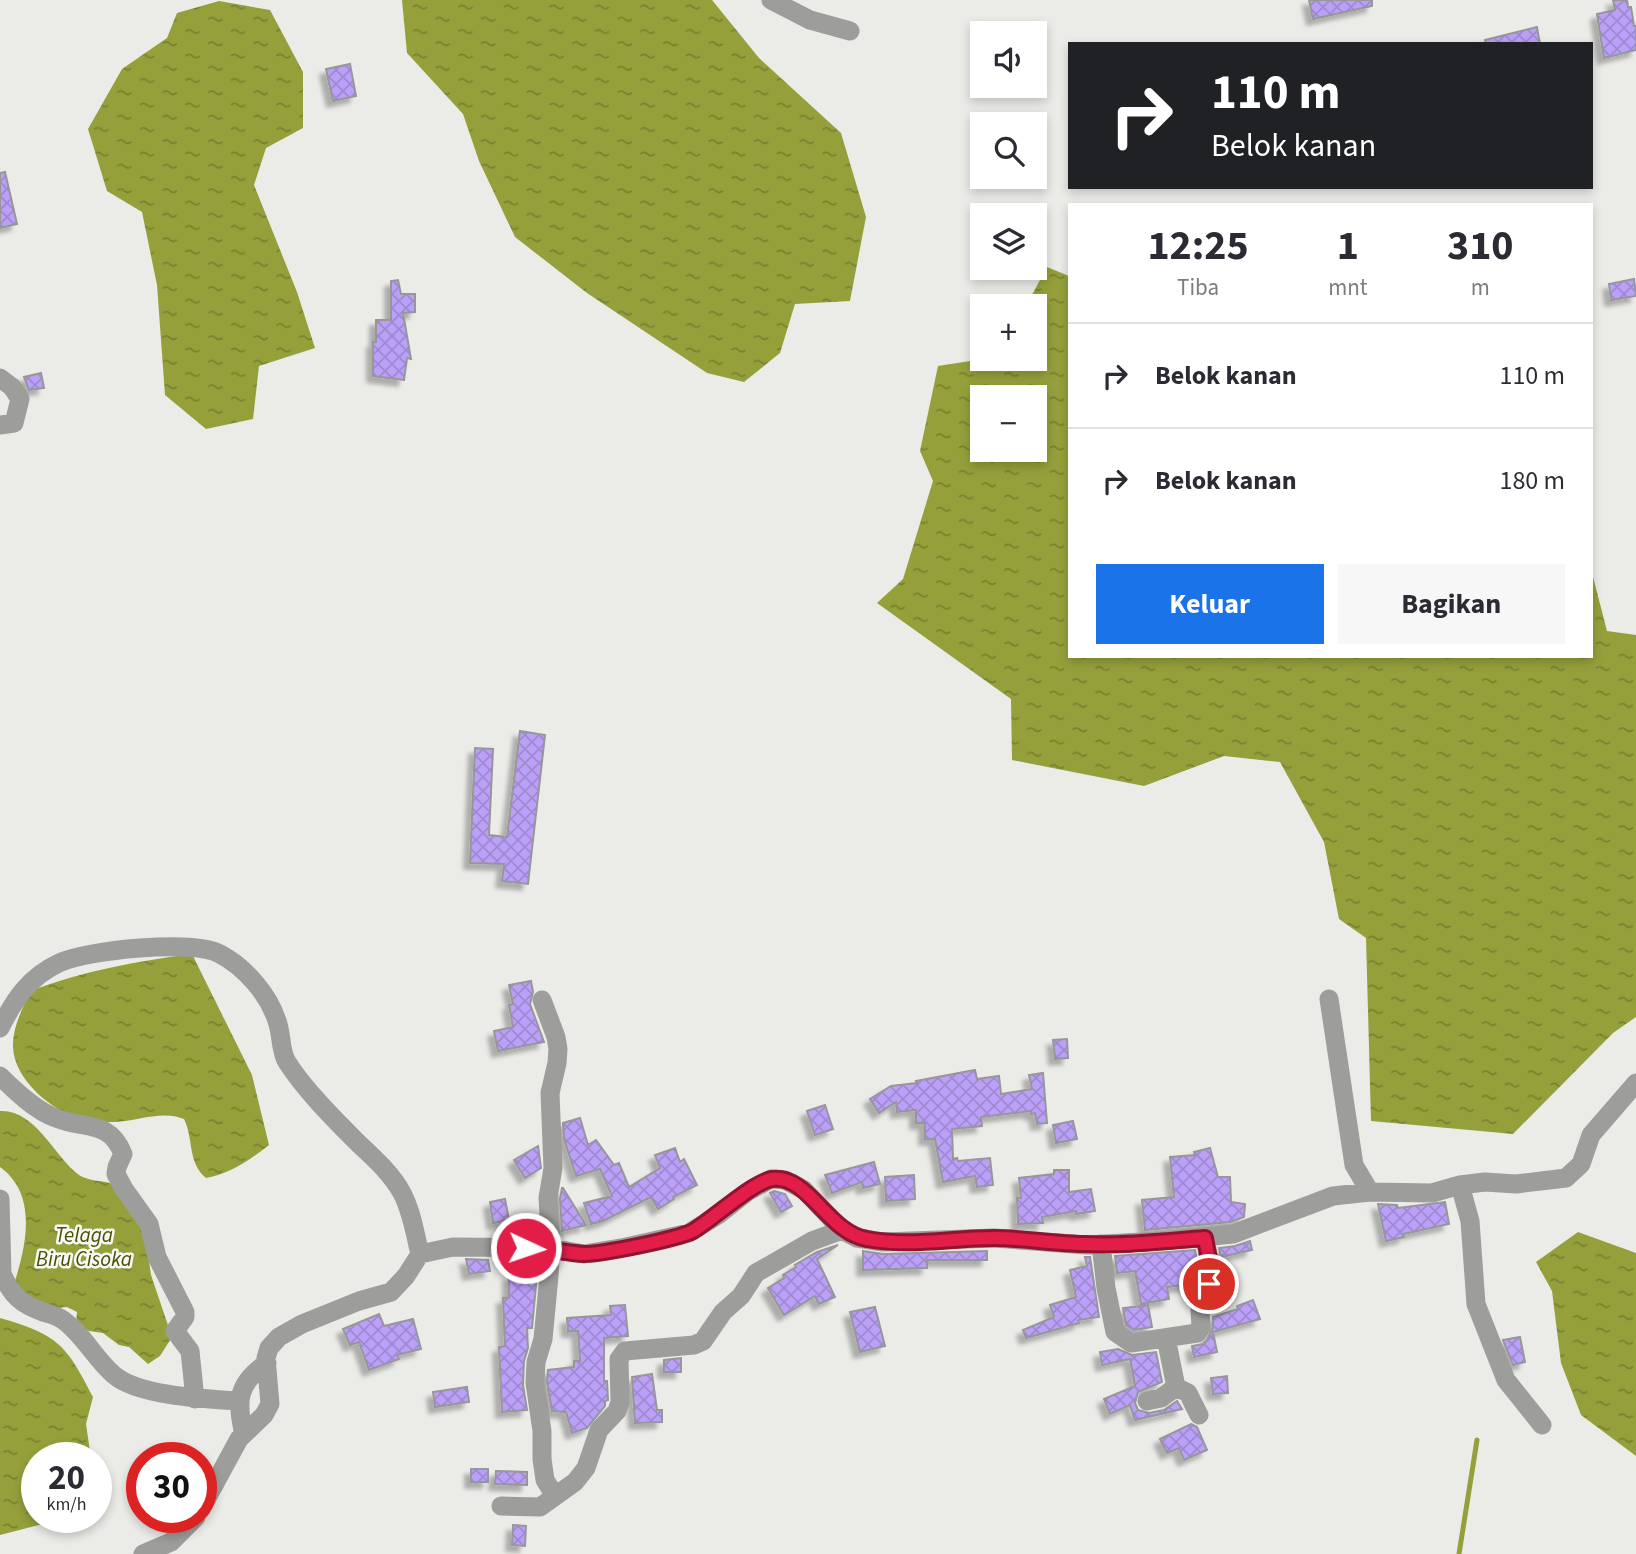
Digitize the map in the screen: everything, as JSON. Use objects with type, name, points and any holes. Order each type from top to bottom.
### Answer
[{"type":"street","points":[[771,0],[810,20],[850,31]]},
{"type":"street","points":[[0,378],[12,387],[20,399],[14,424],[0,425]]},
{"type":"street","points":[[0,1028],[22,989],[59,962],[123,949],[162,945],[219,953],[245,973],[266,996],[278,1021],[286,1060],[331,1116],[389,1174],[402,1194],[420,1254]]},
{"type":"street","points":[[1329,999],[1354,1165],[1370,1192]]},
{"type":"street","points":[[541,1000],[558,1049],[550,1093],[553,1168],[548,1198],[548,1224],[551,1248],[543,1339],[536,1362],[535,1383],[545,1480],[555,1496]]},
{"type":"street","points":[[1,1077],[56,1118],[96,1126],[117,1140],[123,1154],[116,1174],[149,1224],[157,1257],[185,1312],[185,1317],[175,1331],[190,1351],[195,1399]]},
{"type":"street","points":[[217,1480],[239,1439],[264,1415],[270,1404],[267,1363],[269,1348],[279,1338],[302,1324],[359,1301],[391,1292],[406,1276],[420,1254],[453,1247],[551,1248],[584,1254],[626,1247],[689,1233],[747,1192],[771,1179],[785,1180],[804,1190],[842,1230],[857,1238],[883,1242],[995,1238],[1101,1244],[1205,1238],[1233,1234],[1333,1196],[1370,1192],[1432,1192],[1485,1182],[1516,1184],[1566,1178],[1581,1164],[1591,1135],[1626,1110],[1636,1083]]},
{"type":"street","points":[[1460,1185],[1470,1221],[1476,1304],[1506,1380],[1542,1424]]},
{"type":"street","points":[[0,1199],[2,1274],[6,1284],[22,1304],[61,1318],[81,1336],[114,1376],[123,1381],[195,1399],[238,1401]]},
{"type":"street","points":[[501,1506],[540,1507],[575,1482],[586,1468],[599,1430],[617,1411],[620,1402],[621,1354],[631,1349],[694,1345],[703,1341],[723,1312],[741,1296],[756,1273],[804,1245],[842,1230]]},
{"type":"street","points":[[1101,1244],[1115,1332],[1131,1343],[1197,1333],[1201,1327],[1200,1311],[1209,1284],[1210,1265],[1205,1238]]},
{"type":"street","points":[[1166,1338],[1176,1387]]},
{"type":"street","points":[[244,1434],[238,1401],[252,1375],[267,1363]]},
{"type":"street","points":[[1147,1401],[1170,1393],[1176,1387]]},
{"type":"street","points":[[1176,1387],[1188,1393],[1199,1415]]},
{"type":"street","points":[[143,1554],[171,1542],[180,1533]]},
{"type":"water","points":[[402,0],[712,0],[759,58],[841,133],[866,217],[850,301],[795,304],[780,353],[744,382],[707,373],[587,293],[515,237],[479,161],[463,114],[407,53]]},
{"type":"water","points":[[219,1],[270,10],[303,72],[303,128],[266,148],[254,185],[297,292],[315,348],[259,366],[253,419],[206,429],[165,395],[157,285],[142,212],[107,191],[88,129],[122,69],[167,38],[177,13]]},
{"type":"water","points":[[1047,267],[1068,276],[1068,658],[1593,658],[1593,577],[1607,631],[1636,635],[1636,1017],[1613,1033],[1513,1134],[1371,1121],[1366,938],[1339,919],[1324,842],[1280,762],[1224,756],[1144,786],[1012,760],[1011,699],[877,603],[903,579],[933,481],[920,451],[938,366],[970,361],[970,371],[1047,371],[1047,294],[1032,294],[1040,280],[1047,280]]},
{"type":"water","points":[[192,954],[252,1075],[269,1145],[239,1166],[206,1178],[193,1158],[184,1119],[159,1116],[103,1122],[71,1116],[37,1093],[20,1071],[13,1047],[16,1025],[30,991],[110,968]]},
{"type":"water","name":"Telaga Biru Cisoka","points":[[0,1111],[12,1112],[34,1125],[79,1175],[110,1183],[149,1238],[151,1275],[172,1337],[160,1356],[148,1364],[129,1347],[119,1345],[103,1333],[89,1331],[76,1323],[77,1312],[67,1307],[49,1309],[26,1302],[15,1281],[25,1235],[24,1205],[12,1178],[0,1167]]},
{"type":"water","points":[[1578,1232],[1636,1253],[1636,1456],[1581,1415],[1561,1363],[1552,1291],[1536,1262]]},
{"type":"water","name":"Telaga Biru Cisoka","points":[[0,1318],[35,1330],[58,1344],[75,1365],[93,1397],[86,1424],[89,1442],[21,1442],[21,1530],[0,1535]]},
{"type":"building","points":[[1309,0],[1372,0],[1372,6],[1313,19]]},
{"type":"building","points":[[1613,0],[1627,0],[1628,7],[1631,7],[1636,26],[1636,50],[1604,58],[1597,14],[1615,10]]},
{"type":"building","points":[[1537,27],[1540,42],[1486,42]]},
{"type":"building","points":[[350,64],[356,96],[333,101],[326,69]]},
{"type":"building","points":[[5,172],[17,224],[0,228],[0,173]]},
{"type":"building","points":[[1634,279],[1636,296],[1611,300],[1609,284]]},
{"type":"building","points":[[398,280],[401,294],[415,294],[415,312],[403,313],[411,359],[407,358],[404,380],[373,376],[376,320],[391,320],[391,281]]},
{"type":"building","points":[[41,373],[44,388],[29,390],[24,377]]},
{"type":"building","points":[[520,731],[545,735],[528,884],[502,881],[504,864],[470,863],[475,748],[493,749],[489,835],[507,837]]},
{"type":"building","points":[[531,981],[533,992],[530,1004],[544,1042],[498,1051],[494,1031],[513,1027],[509,1005],[513,1004],[509,985]]},
{"type":"building","points":[[1067,1039],[1068,1058],[1055,1059],[1053,1040]]},
{"type":"building","points":[[975,1070],[977,1079],[999,1076],[1001,1094],[1032,1089],[1029,1075],[1043,1073],[1047,1123],[1037,1124],[1035,1113],[1031,1114],[1031,1111],[981,1117],[982,1126],[952,1129],[953,1159],[957,1158],[958,1161],[990,1158],[993,1185],[977,1187],[975,1176],[943,1182],[935,1139],[925,1139],[925,1123],[916,1123],[916,1110],[897,1112],[896,1102],[879,1113],[870,1099],[891,1086]]},
{"type":"building","points":[[825,1105],[833,1129],[815,1135],[807,1111]]},
{"type":"building","points":[[580,1118],[588,1145],[596,1140],[614,1165],[619,1163],[629,1187],[660,1168],[655,1155],[675,1148],[680,1162],[684,1159],[697,1185],[673,1197],[674,1199],[658,1209],[651,1197],[603,1221],[591,1224],[584,1203],[612,1196],[600,1169],[576,1176],[564,1139],[563,1123]]},
{"type":"building","points":[[1073,1121],[1077,1139],[1056,1143],[1053,1125]]},
{"type":"building","points":[[538,1146],[541,1168],[525,1178],[514,1160]]},
{"type":"building","points":[[1210,1148],[1218,1177],[1230,1177],[1231,1202],[1245,1204],[1244,1217],[1230,1222],[1145,1230],[1142,1200],[1174,1197],[1170,1157],[1195,1155],[1194,1152]]},
{"type":"building","points":[[874,1162],[880,1184],[863,1188],[862,1182],[832,1193],[825,1175]]},
{"type":"building","points":[[1054,1170],[1069,1170],[1069,1192],[1091,1189],[1095,1211],[1076,1214],[1076,1211],[1042,1217],[1043,1223],[1018,1224],[1017,1198],[1021,1198],[1019,1178],[1054,1174]]},
{"type":"building","points":[[914,1175],[915,1199],[886,1201],[885,1177]]},
{"type":"building","points":[[563,1188],[586,1225],[562,1231]]},
{"type":"building","points":[[774,1191],[785,1194],[792,1206],[781,1212],[770,1193]]},
{"type":"building","points":[[505,1199],[509,1220],[493,1223],[490,1202]]},
{"type":"building","points":[[1445,1202],[1449,1224],[1403,1234],[1404,1237],[1386,1241],[1378,1204],[1397,1205],[1398,1208]]},
{"type":"building","points":[[1250,1241],[1252,1250],[1221,1257],[1219,1248]]},
{"type":"building","points":[[838,1245],[817,1259],[835,1297],[819,1304],[815,1296],[784,1315],[768,1288],[784,1278],[783,1275],[796,1267],[795,1265],[817,1252]]},
{"type":"building","points":[[1195,1250],[1198,1266],[1196,1284],[1167,1287],[1169,1299],[1141,1304],[1135,1271],[1117,1273],[1115,1256]]},
{"type":"building","points":[[863,1251],[883,1254],[987,1251],[987,1260],[927,1260],[927,1268],[863,1270]]},
{"type":"building","points":[[1085,1257],[1090,1257],[1099,1317],[1078,1320],[1079,1323],[1026,1338],[1023,1330],[1054,1317],[1050,1305],[1076,1297],[1070,1270],[1087,1266]]},
{"type":"building","points":[[466,1259],[488,1260],[490,1271],[469,1274]]},
{"type":"building","points":[[519,1260],[537,1260],[538,1264],[532,1328],[527,1328],[528,1348],[524,1361],[523,1385],[527,1410],[502,1412],[499,1347],[505,1346],[503,1298],[509,1298],[509,1276],[521,1275]]},
{"type":"building","points":[[1253,1300],[1260,1319],[1213,1332],[1217,1352],[1194,1357],[1192,1346],[1203,1344],[1207,1340],[1213,1327],[1213,1317],[1238,1309],[1237,1306]]},
{"type":"building","points":[[625,1305],[628,1336],[604,1338],[604,1381],[607,1381],[608,1400],[587,1428],[572,1433],[566,1412],[552,1411],[547,1382],[548,1370],[574,1367],[574,1361],[580,1361],[578,1331],[568,1331],[567,1318],[611,1315],[610,1306]]},
{"type":"building","points":[[1148,1305],[1152,1327],[1134,1330],[1126,1325],[1123,1308]]},
{"type":"building","points":[[875,1307],[885,1346],[860,1352],[850,1312]]},
{"type":"building","points":[[379,1314],[384,1326],[413,1319],[421,1349],[397,1355],[399,1359],[369,1370],[359,1342],[350,1345],[343,1329]]},
{"type":"building","points":[[1520,1337],[1525,1362],[1513,1365],[1503,1340]]},
{"type":"building","points":[[1118,1349],[1132,1355],[1156,1352],[1162,1382],[1138,1392],[1135,1403],[1138,1410],[1149,1413],[1164,1410],[1177,1401],[1182,1409],[1135,1420],[1130,1405],[1110,1414],[1104,1399],[1135,1386],[1130,1359],[1102,1365],[1100,1352]]},
{"type":"building","points":[[681,1358],[681,1372],[664,1372],[664,1360]]},
{"type":"building","points":[[652,1374],[657,1410],[662,1410],[662,1422],[635,1423],[632,1377]]},
{"type":"building","points":[[1227,1376],[1228,1393],[1213,1394],[1211,1378]]},
{"type":"building","points":[[467,1387],[469,1402],[435,1407],[433,1392]]},
{"type":"building","points":[[1191,1424],[1197,1427],[1207,1450],[1184,1460],[1179,1448],[1167,1453],[1160,1439]]},
{"type":"building","points":[[471,1469],[488,1469],[488,1482],[471,1482]]},
{"type":"building","points":[[496,1471],[527,1472],[527,1485],[495,1484]]},
{"type":"building","points":[[513,1525],[526,1526],[525,1546],[512,1545]]},
{"type":"waterway","points":[[1459,1554],[1477,1440]]},
{"type":"route","points":[[526,1248],[551,1248],[584,1254],[689,1233],[747,1192],[771,1179],[785,1180],[804,1190],[842,1230],[857,1238],[883,1242],[995,1238],[1086,1245],[1205,1238],[1210,1265],[1209,1284]]}]
